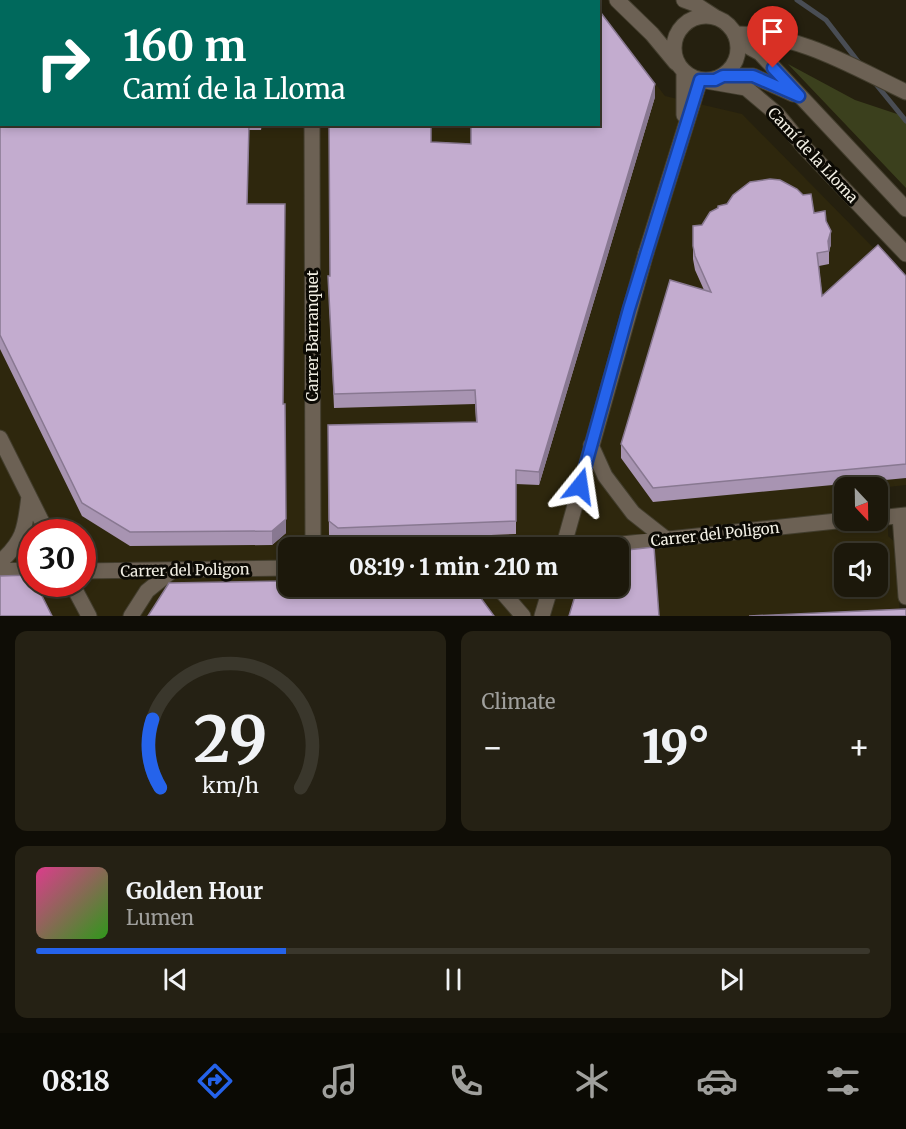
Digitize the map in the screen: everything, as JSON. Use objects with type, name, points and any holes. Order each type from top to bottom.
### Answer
[{"type":"street","points":[[617,0],[652,34],[681,69],[703,81],[723,76],[734,64],[738,49],[736,38],[728,24],[684,0]]},
{"type":"street","points":[[683,130],[681,69],[674,56],[676,36],[681,28],[698,17],[718,18]]},
{"type":"street","points":[[736,38],[758,33],[806,45],[906,92]]},
{"type":"street","name":"Camí de la Lloma","points":[[736,38],[760,53],[906,210]]},
{"type":"street","name":"Camí de la Lloma","points":[[723,76],[753,76],[799,96]]},
{"type":"street","points":[[566,537],[646,253],[683,130],[703,81]]},
{"type":"street","name":"Camí de la Lloma","points":[[703,81],[746,88],[777,114],[805,148],[906,254]]},
{"type":"street","name":"Carrer Barranquet","points":[[312,126],[313,537]]},
{"type":"street","points":[[0,438],[40,519]]},
{"type":"street","points":[[591,445],[605,476],[633,513],[666,539]]},
{"type":"street","points":[[0,562],[15,549],[25,526],[29,496]]},
{"type":"street","points":[[888,517],[903,516],[906,597]]},
{"type":"street","name":"Carrer del Poligon","points":[[629,543],[834,521]]},
{"type":"street","name":"Carrer del Poligon","points":[[96,572],[278,568]]},
{"type":"street","points":[[0,570],[18,571]]},
{"type":"street","points":[[131,616],[147,591],[173,570]]},
{"type":"street","points":[[79,597],[89,616]]},
{"type":"street","points":[[507,597],[523,616]]},
{"type":"street","points":[[542,616],[548,597]]},
{"type":"shaded area","points":[[600,12],[665,96],[742,114],[906,281],[906,485],[888,487],[888,477],[834,477],[834,531],[888,531],[888,536],[896,543],[900,616],[0,616],[0,126],[600,126]]},
{"type":"green space","points":[[788,64],[855,100],[906,117],[906,188]]},
{"type":"building","points":[[600,12],[655,84],[539,472],[516,470],[516,521],[338,528],[329,521],[328,425],[477,422],[475,390],[334,394],[328,276],[330,276],[329,126],[431,126],[431,142],[471,144],[471,126],[600,126]]},
{"type":"building","points":[[0,126],[249,126],[247,204],[285,204],[283,404],[285,404],[286,519],[272,531],[130,532],[82,503],[0,335]]},
{"type":"building","points":[[780,180],[803,195],[811,194],[814,213],[825,211],[826,221],[831,231],[828,241],[829,251],[817,253],[822,296],[878,245],[906,276],[906,464],[653,488],[621,444],[670,280],[711,292],[695,256],[693,226],[702,225],[710,212],[718,206],[727,204],[733,195],[750,182]]},
{"type":"building","points":[[654,547],[659,616],[569,616],[575,597],[629,597],[629,550]]},
{"type":"building","points":[[18,575],[18,597],[42,597],[52,616],[0,616],[0,576]]},
{"type":"building","points":[[278,581],[278,597],[480,597],[494,616],[148,616],[169,583]]},
{"type":"building","points":[[906,609],[906,616],[749,616]]},
{"type":"waterway","points":[[797,0],[826,20],[860,64]]},
{"type":"waterway","points":[[875,83],[906,121]]},
{"type":"route","points":[[580,486],[629,309],[700,80],[715,80],[723,76],[753,76],[799,96],[773,68]]}]
